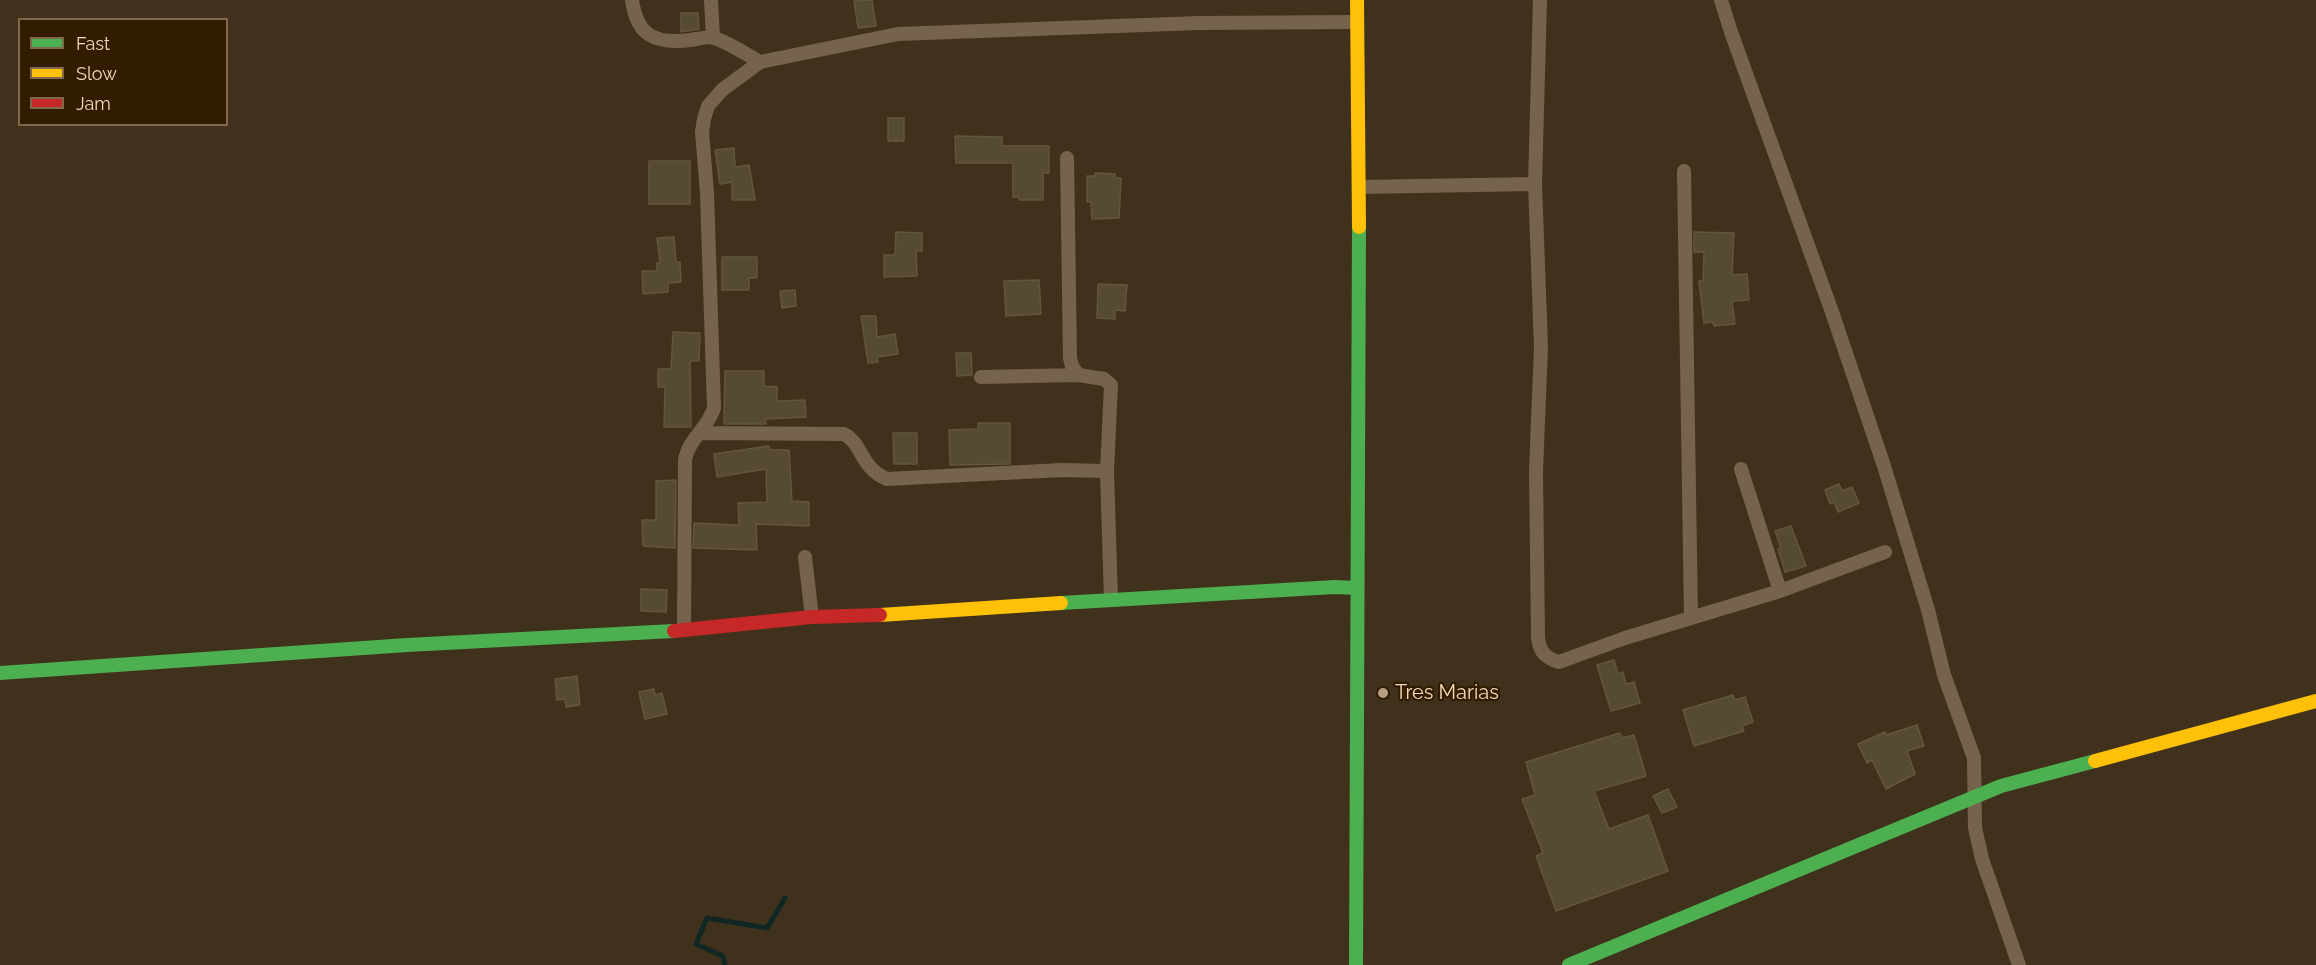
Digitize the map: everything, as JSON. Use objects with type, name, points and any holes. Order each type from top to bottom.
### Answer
[{"type":"street","points":[[632,0],[633,13],[645,34],[655,38],[681,41],[713,37],[760,62]]},
{"type":"street","points":[[711,0],[713,37]]},
{"type":"street","points":[[1356,965],[1359,187],[1357,0]]},
{"type":"street","points":[[1540,0],[1535,184],[1540,346],[1536,471],[1539,648],[1544,655],[1559,662],[1624,638],[1780,591],[1885,552]]},
{"type":"street","points":[[1721,0],[1884,466],[1928,610],[1944,675],[1974,758],[1975,828],[1982,859],[2019,965]]},
{"type":"street","points":[[684,630],[686,451],[708,424],[714,408],[707,193],[702,132],[708,106],[715,97],[760,62],[898,34],[1199,23],[1356,22]]},
{"type":"street","points":[[1067,158],[1070,358],[1078,375]]},
{"type":"street","points":[[1684,171],[1691,618]]},
{"type":"street","points":[[1359,187],[1535,184]]},
{"type":"street","points":[[981,377],[1078,375],[1104,379],[1111,385],[1107,471],[1111,599]]},
{"type":"street","points":[[700,433],[844,434],[851,439],[867,466],[876,475],[887,479],[1062,470],[1107,471]]},
{"type":"street","points":[[1741,469],[1780,591]]},
{"type":"street","points":[[805,557],[812,617]]},
{"type":"street","points":[[0,673],[407,645],[684,630],[812,617],[889,615],[1111,599],[1335,587],[1356,588]]},
{"type":"street","points":[[1569,965],[2001,786],[2316,701]]},
{"type":"building","points":[[872,0],[876,26],[858,28],[854,1]]},
{"type":"building","points":[[681,13],[698,13],[699,29],[681,32]]},
{"type":"building","points":[[888,118],[904,118],[904,141],[888,141]]},
{"type":"building","points":[[955,136],[1002,137],[1002,146],[1049,146],[1049,173],[1043,173],[1043,200],[1019,200],[1019,197],[1013,197],[1013,163],[956,163]]},
{"type":"building","points":[[734,148],[735,167],[749,165],[755,200],[732,200],[732,182],[720,184],[715,150]]},
{"type":"building","points":[[649,161],[690,161],[690,204],[649,204]]},
{"type":"building","points":[[1095,173],[1115,174],[1115,178],[1121,178],[1119,218],[1092,219],[1091,202],[1087,202],[1087,176],[1095,176]]},
{"type":"building","points":[[896,232],[922,233],[922,251],[916,251],[917,276],[884,277],[884,255],[895,255]]},
{"type":"building","points":[[1694,232],[1734,233],[1732,275],[1747,274],[1749,300],[1732,301],[1735,324],[1714,326],[1713,322],[1704,323],[1699,281],[1703,281],[1704,252],[1694,252]]},
{"type":"building","points":[[674,237],[676,262],[680,262],[681,282],[668,283],[668,292],[643,294],[642,271],[657,271],[657,263],[660,263],[657,238]]},
{"type":"building","points":[[722,257],[757,257],[757,278],[749,278],[749,290],[722,290]]},
{"type":"building","points":[[1039,280],[1041,314],[1006,316],[1004,281]]},
{"type":"building","points":[[1098,284],[1127,285],[1125,311],[1115,310],[1115,319],[1097,318]]},
{"type":"building","points":[[795,290],[796,306],[782,308],[780,291]]},
{"type":"building","points":[[861,316],[876,316],[877,337],[895,334],[898,354],[877,357],[878,362],[868,363]]},
{"type":"building","points":[[673,332],[700,333],[699,361],[690,361],[691,427],[664,427],[665,387],[658,387],[658,369],[671,369]]},
{"type":"building","points":[[956,353],[971,353],[972,375],[957,376]]},
{"type":"building","points":[[725,371],[764,371],[764,386],[777,387],[777,401],[805,400],[806,417],[765,419],[766,424],[724,424]]},
{"type":"building","points":[[978,423],[1010,423],[1010,464],[950,465],[949,430],[978,429]]},
{"type":"building","points":[[893,433],[917,433],[917,464],[894,464]]},
{"type":"building","points":[[769,446],[770,450],[789,450],[792,501],[809,502],[809,526],[756,524],[757,550],[693,548],[694,523],[739,525],[738,503],[767,502],[766,469],[717,477],[714,454]]},
{"type":"building","points":[[676,480],[675,548],[643,546],[642,520],[656,520],[656,481]]},
{"type":"building","points":[[1839,484],[1842,491],[1852,487],[1859,503],[1838,512],[1834,502],[1830,504],[1825,490]]},
{"type":"building","points":[[1791,526],[1806,566],[1785,572],[1778,549],[1781,548],[1775,531]]},
{"type":"building","points":[[641,589],[667,590],[666,612],[641,611]]},
{"type":"building","points":[[1614,660],[1618,674],[1623,672],[1626,684],[1634,682],[1640,703],[1611,711],[1597,665]]},
{"type":"building","points":[[577,676],[580,705],[566,707],[565,699],[557,700],[555,679]]},
{"type":"building","points":[[654,689],[655,695],[662,693],[667,714],[645,719],[639,692]]},
{"type":"building","points":[[1733,695],[1735,700],[1745,697],[1753,722],[1742,726],[1744,731],[1694,746],[1683,710]]},
{"type":"building","points":[[1917,725],[1924,746],[1907,751],[1915,774],[1886,789],[1872,760],[1867,763],[1858,744],[1885,732],[1886,735]]},
{"type":"building","points":[[1620,733],[1622,738],[1634,735],[1646,776],[1594,791],[1609,829],[1648,815],[1668,871],[1556,911],[1536,856],[1543,853],[1522,799],[1535,795],[1526,762]]},
{"type":"building","points":[[1668,789],[1677,807],[1662,813],[1653,796]]},
{"type":"waterway","points":[[725,965],[723,956],[696,944],[707,918],[767,928],[785,898]]},
{"type":"traffic: fast","points":[[1356,965],[1359,227]]},
{"type":"traffic: fast","points":[[1061,603],[1335,587],[1356,588]]},
{"type":"traffic: fast","points":[[0,673],[407,645],[674,631]]},
{"type":"traffic: fast","points":[[1569,965],[2001,786],[2095,761]]},
{"type":"traffic: slow","points":[[1357,0],[1359,227]]},
{"type":"traffic: slow","points":[[880,615],[1061,603]]},
{"type":"traffic: slow","points":[[2095,761],[2316,701]]},
{"type":"traffic: jam","points":[[674,631],[812,617],[880,615]]},
{"type":"place","name":"Tres Marias","points":[[1383,693]]}]
